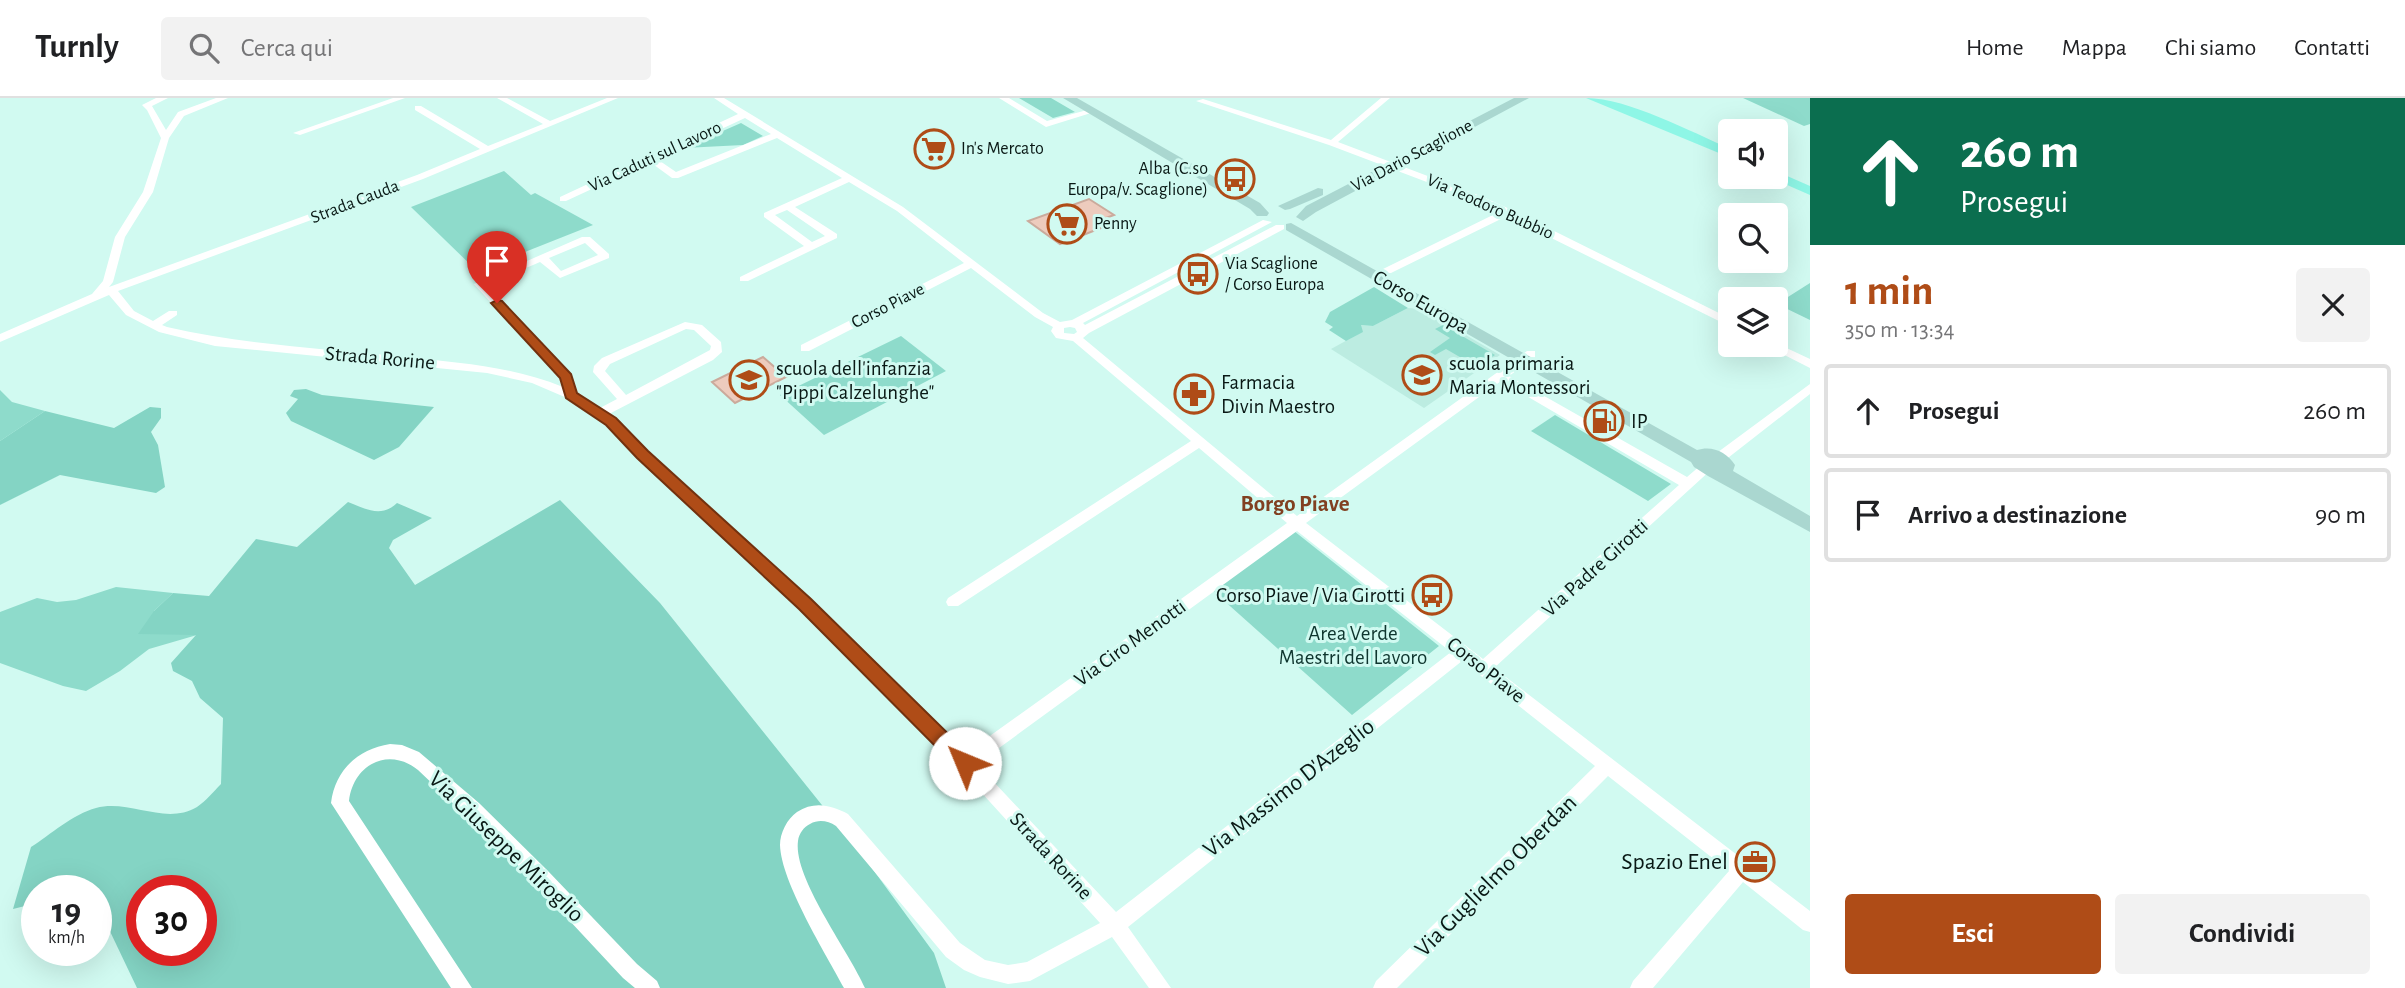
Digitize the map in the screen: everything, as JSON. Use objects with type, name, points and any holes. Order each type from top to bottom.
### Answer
[{"type":"main road","name":"Corso Europa","points":[[1069,98],[1255,206],[1387,271],[1527,357]]},
{"type":"main road","name":"Corso Europa","points":[[1082,98],[1283,218],[1712,462],[1810,513]]},
{"type":"main road","name":"Via Dario Scaglione","points":[[1283,218],[1299,203],[1495,98]]},
{"type":"main road","name":"Via Dario Scaglione","points":[[1283,218],[1311,209],[1522,98]]},
{"type":"main road","points":[[1592,98],[1718,147]]},
{"type":"main road","points":[[1626,98],[1718,145]]},
{"type":"main road","points":[[1788,181],[1810,191]]},
{"type":"main road","name":"Corso Europa","points":[[1712,462],[1810,524]]},
{"type":"street","points":[[164,98],[146,105],[151,109],[165,138]]},
{"type":"street","points":[[93,298],[108,282],[120,237],[148,192],[165,138],[181,114],[224,98]]},
{"type":"street","points":[[297,133],[366,106],[401,98]]},
{"type":"street","points":[[502,98],[550,124]]},
{"type":"street","name":"Corso Piave","points":[[718,98],[900,209],[1039,315],[1059,326],[1057,331],[1060,336],[1078,331],[1199,442],[1295,522],[1810,923]]},
{"type":"street","points":[[1003,98],[1046,124],[1087,113]]},
{"type":"street","points":[[1332,143],[1386,98]]},
{"type":"street","name":"Strada Cauda","points":[[0,338],[111,290],[325,213],[488,150],[609,99]]},
{"type":"street","name":"Via Teodoro Bubbio","points":[[1200,101],[1394,165],[1508,212],[1718,317]]},
{"type":"street","points":[[418,108],[488,150]]},
{"type":"street","name":"Via Caduti sul Lavoro","points":[[563,199],[746,114]]},
{"type":"street","points":[[651,159],[675,176],[779,134]]},
{"type":"street","points":[[811,246],[768,215],[850,178]]},
{"type":"street","points":[[744,279],[834,236],[787,206]]},
{"type":"street","points":[[1387,271],[1508,212]]},
{"type":"street","name":"Via Dario Scaglione","points":[[1078,331],[1283,218]]},
{"type":"street","points":[[542,258],[561,275],[605,256],[586,239],[480,284],[566,377],[571,395]]},
{"type":"street","name":"Corso Piave","points":[[804,348],[971,264]]},
{"type":"street","name":"Strada Rorine","points":[[111,290],[130,313],[154,325],[215,342],[487,369],[536,380],[571,395],[611,421],[642,455],[805,604],[965,763],[1115,925],[1161,988]]},
{"type":"street","points":[[154,325],[173,313]]},
{"type":"street","points":[[597,414],[709,357],[716,352],[717,345],[698,327],[685,325],[606,361],[600,366],[599,373],[623,399]]},
{"type":"street","points":[[1788,354],[1810,365]]},
{"type":"street","name":"Via Ciro Menotti","points":[[965,763],[1295,522],[1527,357]]},
{"type":"street","points":[[1501,376],[1688,484]]},
{"type":"street","name":"Via Padre Girotti","points":[[1486,670],[1712,462],[1810,388]]},
{"type":"street","points":[[953,602],[1199,442]]},
{"type":"street","name":"Via Massimo D'Azeglio","points":[[1115,925],[1463,652]]},
{"type":"street","name":"Via Giuseppe Miroglio","points":[[462,988],[340,803],[340,792],[353,770],[376,755],[388,751],[410,755],[478,812],[621,962],[650,988]]},
{"type":"street","name":"Via Guglielmo Oberdan","points":[[1383,988],[1608,764]]},
{"type":"street","points":[[855,988],[808,898],[790,855],[790,834],[795,825],[813,814],[834,815],[842,820],[953,950],[970,963],[996,975],[1015,975],[1030,971],[1115,925]]},
{"type":"street","points":[[1640,988],[1742,869]]},
{"type":"shaded area","name":"scuola primaria Maria Montessori","points":[[1408,308],[1421,309],[1500,355],[1424,408],[1331,349],[1362,332],[1360,325],[1373,326]]},
{"type":"shaded area","points":[[306,389],[322,395],[434,407],[399,447],[374,460],[291,421],[286,413],[298,399],[290,396],[294,390]]},
{"type":"shaded area","points":[[150,407],[161,408],[161,418],[151,432],[158,445],[165,487],[156,493],[60,475],[0,505],[0,441],[45,411],[114,428]]},
{"type":"shaded area","points":[[560,500],[660,603],[866,860],[934,953],[946,988],[137,988],[127,966],[217,966],[217,875],[126,875],[126,965],[112,936],[112,875],[23,875],[31,847],[87,811],[109,806],[160,813],[185,812],[200,805],[221,784],[223,718],[200,698],[192,681],[173,671],[171,663],[196,635],[138,634],[154,611],[173,593],[209,596],[256,539],[297,547],[348,502],[379,511],[391,508],[397,503],[432,518],[393,540],[389,548],[415,585]]},
{"type":"shaded area","points":[[21,881],[21,907],[13,909]]},
{"type":"green space","points":[[1019,98],[1051,98],[1075,112],[1053,118]]},
{"type":"green space","points":[[1743,98],[1810,98],[1810,124],[1804,126]]},
{"type":"green space","points":[[741,123],[763,136],[743,145],[684,148]]},
{"type":"green space","points":[[504,171],[531,195],[535,193],[593,225],[477,271],[411,207]]},
{"type":"green space","points":[[1810,283],[1810,320],[1788,309],[1788,297]]},
{"type":"green space","points":[[1374,287],[1408,308],[1373,326],[1361,325],[1363,332],[1346,341],[1329,330],[1333,327],[1325,322],[1330,312]]},
{"type":"green space","points":[[1443,325],[1495,355],[1477,367],[1446,349],[1435,355],[1430,352],[1450,338],[1435,329]]},
{"type":"green space","points":[[901,336],[946,371],[824,435],[780,395]]},
{"type":"green space","points":[[0,390],[12,402],[45,411],[0,441]]},
{"type":"green space","points":[[1555,415],[1671,484],[1648,501],[1531,431]]},
{"type":"green space","name":"Area Verde Maestri del Lavoro","points":[[1294,531],[1439,646],[1352,715],[1212,590]]},
{"type":"green space","points":[[116,587],[173,593],[154,611],[197,635],[149,649],[120,671],[86,691],[63,686],[0,663],[0,612],[37,598],[57,602],[76,600]]},
{"type":"building","name":"Penny","points":[[1089,199],[1114,215],[1098,221],[1106,226],[1060,244],[1028,221]]},
{"type":"building","name":"scuola dell'infanzia \"Pippi Calzelunghe\"","points":[[763,357],[786,377],[735,403],[712,382]]},
{"type":"place","name":"In's Mercato","points":[[934,149]]},
{"type":"place","name":"Alba (C.so Europa/v. Scaglione)","points":[[1235,179]]},
{"type":"place","name":"Penny","points":[[1067,224]]},
{"type":"place","name":"Via Scaglione / Corso Europa","points":[[1198,274]]},
{"type":"place","name":"scuola primaria Maria Montessori","points":[[1422,375]]},
{"type":"place","name":"scuola dell'infanzia \"Pippi Calzelunghe\"","points":[[749,380]]},
{"type":"place","name":"Farmacia Divin Maestro","points":[[1194,394]]},
{"type":"place","name":"IP","points":[[1604,421]]},
{"type":"place","name":"Corso Piave / Via Girotti","points":[[1432,595]]},
{"type":"place","name":"Spazio Enel","points":[[1755,862]]},
{"type":"district","name":"Borgo Piave","points":[[1295,504]]},
{"type":"route","points":[[497,303],[566,377],[571,395],[611,421],[642,455],[805,604],[965,763]]}]
